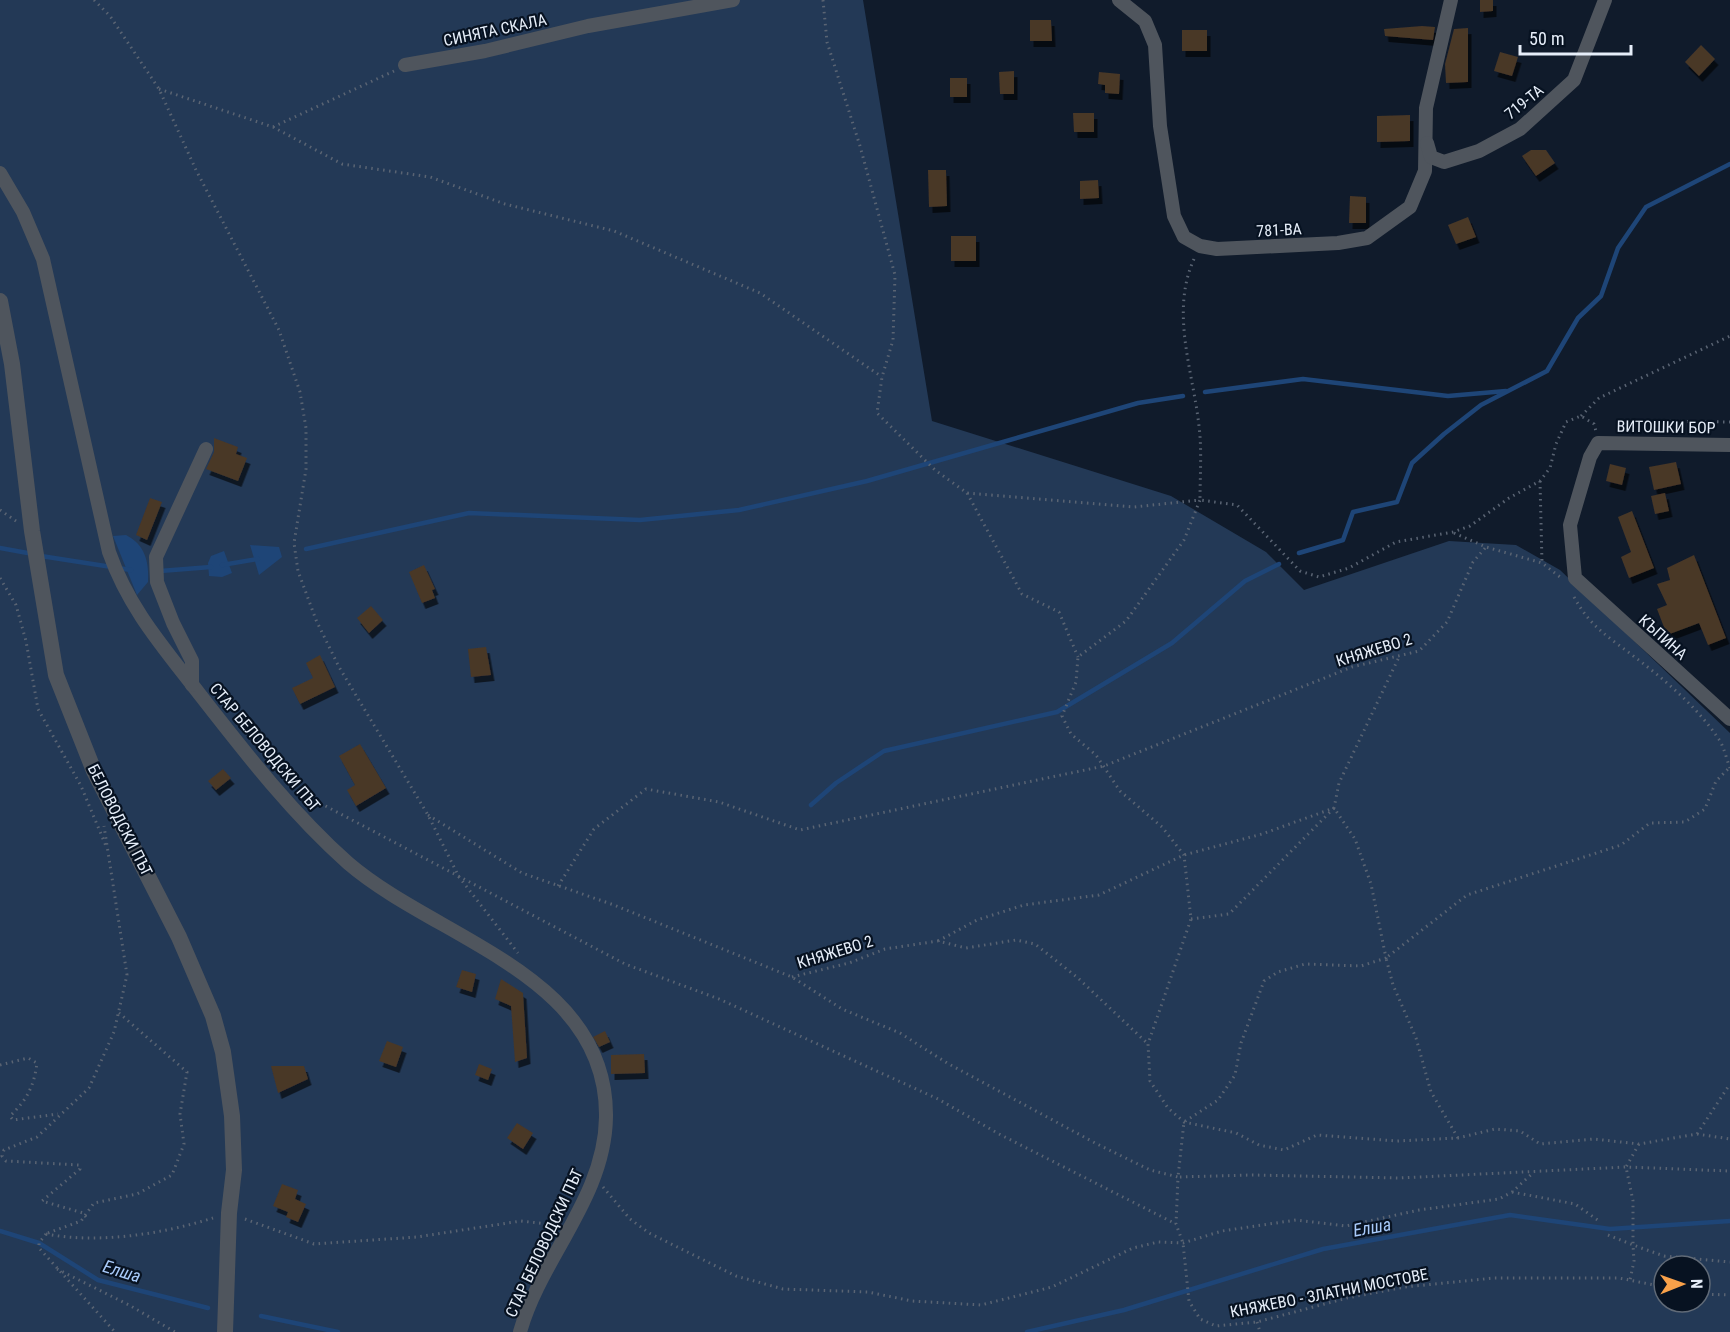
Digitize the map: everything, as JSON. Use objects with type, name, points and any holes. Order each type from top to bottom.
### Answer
[{"type":"street","name":"СИНЯТА СКАЛА","points":[[405,65],[485,51],[588,26],[733,0]]},
{"type":"street","points":[[1119,0],[1145,21],[1155,45],[1160,126],[1174,216],[1184,237],[1200,246]]},
{"type":"street","name":"781-ВА","points":[[1200,246],[1228,249],[1338,243],[1367,238],[1399,216],[1414,200],[1425,171],[1426,108],[1452,0]]},
{"type":"street","name":"719-ТА","points":[[1425,137],[1431,157],[1444,162],[1479,151],[1520,129],[1574,80],[1605,0]]},
{"type":"street","name":"СТАР БЕЛОВОДСКИ ПЪТ","points":[[0,173],[23,212],[43,259],[109,552],[118,578],[144,624],[261,774],[304,822],[350,865],[512,966],[551,994],[574,1020],[589,1045],[604,1093],[606,1117],[603,1152],[572,1226],[535,1294],[520,1332]]},
{"type":"street","name":"БЕЛОВОДСКИ ПЪТ","points":[[0,302],[12,364],[32,531],[56,675],[94,771],[179,937],[213,1016],[223,1052],[232,1116],[234,1170],[229,1213],[225,1332]]},
{"type":"street","name":"ВИТОШКИ БОР","points":[[1570,583],[1570,525],[1590,457],[1599,442],[1730,445]]},
{"type":"street","points":[[192,685],[192,661],[157,582],[156,557],[206,449]]},
{"type":"street","name":"КЪПИНА","points":[[1570,583],[1730,719]]},
{"type":"path","points":[[94,0],[110,16],[159,89],[196,170],[279,330],[300,392],[306,428],[306,469],[294,543],[298,571],[316,620],[339,667],[428,815],[459,877],[522,958]]},
{"type":"path","points":[[823,0],[827,42],[860,146],[895,275],[893,340],[882,377],[877,413],[935,470],[967,493],[1022,594],[1059,612],[1078,657],[1076,682],[1062,716],[1071,734],[1104,766],[1120,791],[1162,827],[1184,855],[1191,919],[1148,1044],[1150,1081],[1168,1108],[1184,1122],[1236,1133],[1259,1145],[1284,1150],[1317,1135],[1397,1141],[1458,1138],[1495,1129],[1520,1131],[1540,1144],[1594,1139],[1639,1144],[1697,1134],[1730,1138]]},
{"type":"path","points":[[273,127],[405,65]]},
{"type":"path","points":[[159,89],[273,127],[342,164],[430,177],[506,204],[614,231],[760,293],[882,377]]},
{"type":"path","points":[[1078,657],[1126,621],[1184,540],[1200,500],[1199,427],[1183,326],[1186,276],[1200,246]]},
{"type":"path","points":[[967,493],[1134,507],[1200,500],[1237,505],[1300,571],[1319,577],[1349,568],[1395,542],[1453,532],[1470,526],[1509,498],[1540,481],[1550,468],[1556,444],[1566,422],[1581,416],[1599,398],[1730,336]]},
{"type":"path","points":[[1581,416],[1594,424],[1599,442]]},
{"type":"path","points":[[1631,443],[1660,421],[1730,422]]},
{"type":"path","points":[[1540,481],[1542,562]]},
{"type":"path","points":[[1184,1122],[1218,1100],[1235,1075],[1241,1043],[1264,981],[1278,972],[1305,964],[1361,966],[1386,958],[1467,896],[1621,845],[1650,823],[1685,822],[1705,809],[1716,781],[1730,767],[1719,739],[1691,705],[1635,657],[1604,636],[1583,614],[1570,583],[1542,562],[1486,547],[1453,532]]},
{"type":"path","name":"КНЯЖЕВО 2","points":[[558,886],[594,829],[646,789],[719,802],[800,830],[1104,766],[1352,667],[1419,651],[1447,622],[1473,561],[1486,547]]},
{"type":"path","points":[[0,578],[18,614],[39,709],[81,786],[109,854],[127,975],[114,1032],[89,1088],[58,1114],[13,1120],[10,1116],[20,1106],[34,1084],[37,1063],[27,1058],[0,1065]]},
{"type":"path","points":[[1191,919],[1229,914],[1334,808],[1339,783],[1399,657]]},
{"type":"path","points":[[290,788],[625,964],[718,999],[938,1099],[999,1134],[1067,1166],[1176,1224]]},
{"type":"path","points":[[938,941],[977,920],[1024,905],[1099,895],[1184,855],[1262,834],[1334,808]]},
{"type":"path","points":[[1334,808],[1355,839],[1371,884],[1393,985],[1416,1038],[1431,1092],[1458,1138]]},
{"type":"path","points":[[428,815],[522,873],[614,905],[792,977],[842,1009],[900,1033],[947,1063],[1150,1170],[1178,1177],[1252,1175],[1399,1178],[1626,1167],[1730,1171]]},
{"type":"path","points":[[938,941],[966,948],[1016,940],[1035,944],[1078,978],[1148,1044]]},
{"type":"path","name":"КНЯЖЕВО 2","points":[[792,977],[849,963],[885,949],[938,941]]},
{"type":"path","points":[[115,1332],[39,1248],[39,1243],[46,1234],[86,1217],[94,1203],[136,1194],[172,1175],[184,1144],[180,1114],[187,1072],[119,1012]]},
{"type":"path","points":[[1697,1134],[1730,1084]]},
{"type":"path","points":[[58,1114],[57,1120],[37,1137],[4,1150],[2,1156],[6,1161],[79,1165],[80,1168],[71,1178],[42,1201],[83,1213],[86,1217]]},
{"type":"path","points":[[1183,1243],[1176,1224],[1184,1122]]},
{"type":"path","points":[[1630,1280],[1634,1261],[1633,1201],[1626,1167],[1639,1144]]},
{"type":"path","points":[[594,1177],[630,1219],[649,1233],[736,1276],[783,1289],[868,1292],[912,1301],[981,1305],[1052,1287],[1133,1248],[1158,1242],[1183,1243],[1222,1231],[1296,1220],[1346,1226],[1419,1209],[1498,1199],[1512,1192],[1534,1172]]},
{"type":"path","points":[[1512,1192],[1575,1204],[1599,1221]]},
{"type":"path","points":[[46,1234],[70,1238],[147,1233],[195,1224],[229,1213],[314,1244],[417,1237],[521,1221],[572,1226]]},
{"type":"path","points":[[1608,1235],[1664,1256],[1730,1262]]},
{"type":"path","name":"КНЯЖЕВО - ЗЛАТНИ МОСТОВЕ","points":[[1183,1243],[1185,1281],[1189,1301],[1200,1319],[1216,1326],[1257,1322],[1347,1298],[1405,1287],[1494,1278],[1584,1276],[1652,1285]]},
{"type":"path","points":[[57,1269],[129,1305],[175,1332]]},
{"type":"path","points":[[1712,1294],[1730,1294]]},
{"type":"path","points":[[1257,1322],[1260,1332]]},
{"type":"shaded area","points":[[0,0],[863,0],[932,421],[1171,496],[1266,552],[1304,590],[1449,541],[1516,545],[1560,570],[1730,733],[1730,1332],[0,1332]]},
{"type":"shaded area","points":[[126,535],[142,549],[148,567],[148,582],[137,595],[113,536]]},
{"type":"shaded area","points":[[250,545],[279,547],[282,557],[259,575]]},
{"type":"shaded area","points":[[224,551],[232,573],[222,577],[209,576],[208,563],[211,556]]},
{"type":"building","points":[[1480,0],[1493,0],[1493,11],[1480,12]]},
{"type":"building","points":[[1030,20],[1051,20],[1052,41],[1030,41]]},
{"type":"building","points":[[1435,27],[1433,40],[1385,36],[1384,29]]},
{"type":"building","points":[[1468,28],[1468,82],[1446,83],[1445,64],[1454,29]]},
{"type":"building","points":[[1182,30],[1207,30],[1207,51],[1182,51]]},
{"type":"building","points":[[1701,45],[1715,59],[1699,76],[1685,62]]},
{"type":"building","points":[[1500,52],[1518,57],[1512,76],[1494,71]]},
{"type":"building","points":[[1014,71],[1014,94],[1000,94],[999,72]]},
{"type":"building","points":[[1099,72],[1120,74],[1119,94],[1105,93],[1105,85],[1098,84]]},
{"type":"building","points":[[950,78],[967,78],[967,97],[950,97]]},
{"type":"building","points":[[1073,113],[1094,113],[1094,132],[1074,132]]},
{"type":"building","points":[[1410,115],[1410,141],[1377,142],[1377,116]]},
{"type":"building","points":[[1531,150],[1546,150],[1555,163],[1536,176],[1522,156]]},
{"type":"building","points":[[928,170],[946,170],[947,206],[929,207]]},
{"type":"building","points":[[1098,180],[1099,198],[1080,199],[1080,181]]},
{"type":"building","points":[[1350,196],[1366,197],[1366,223],[1349,223]]},
{"type":"building","points":[[1468,217],[1476,237],[1456,244],[1448,225]]},
{"type":"building","points":[[951,236],[976,236],[976,261],[951,261]]},
{"type":"building","points":[[214,438],[238,447],[236,454],[247,458],[238,481],[206,469],[214,452]]},
{"type":"building","points":[[1676,462],[1681,484],[1654,490],[1649,467]]},
{"type":"building","points":[[1610,464],[1626,468],[1622,485],[1606,481]]},
{"type":"building","points":[[1665,493],[1669,511],[1655,514],[1651,496]]},
{"type":"building","points":[[150,498],[162,502],[147,540],[136,535]]},
{"type":"building","points":[[1632,511],[1654,568],[1629,578],[1621,557],[1631,552],[1618,517]]},
{"type":"building","points":[[1694,555],[1726,638],[1708,645],[1699,623],[1667,635],[1657,609],[1667,605],[1657,584],[1670,580],[1667,568]]},
{"type":"building","points":[[424,565],[435,589],[432,590],[435,598],[422,603],[409,572]]},
{"type":"building","points":[[371,606],[383,620],[369,633],[357,618]]},
{"type":"building","points":[[486,647],[491,675],[471,677],[468,649]]},
{"type":"building","points":[[320,655],[335,687],[300,704],[292,688],[313,678],[306,663]]},
{"type":"building","points":[[360,744],[386,788],[356,806],[347,790],[355,785],[339,756]]},
{"type":"building","points":[[223,769],[231,778],[216,790],[208,781]]},
{"type":"building","points":[[462,970],[476,974],[472,992],[456,987]]},
{"type":"building","points":[[501,979],[523,993],[527,1058],[515,1062],[511,1006],[495,999]]},
{"type":"building","points":[[605,1031],[610,1042],[599,1047],[593,1037]]},
{"type":"building","points":[[387,1041],[403,1047],[396,1067],[379,1061]]},
{"type":"building","points":[[644,1054],[645,1073],[611,1074],[611,1055]]},
{"type":"building","points":[[479,1064],[492,1069],[488,1080],[475,1075]]},
{"type":"building","points":[[271,1066],[304,1066],[308,1079],[278,1093]]},
{"type":"building","points":[[517,1123],[533,1133],[523,1149],[507,1138]]},
{"type":"building","points":[[282,1184],[298,1190],[295,1199],[306,1204],[298,1222],[286,1217],[288,1212],[273,1206]]},
{"type":"waterway","points":[[1299,553],[1343,540],[1353,512],[1397,502],[1412,463],[1444,434],[1481,405],[1547,371],[1578,318],[1601,296],[1618,248],[1646,207],[1730,164]]},
{"type":"waterway","points":[[1205,392],[1303,379],[1448,396],[1506,391]]},
{"type":"waterway","points":[[306,549],[469,513],[640,520],[739,510],[867,481],[1138,403],[1183,396]]},
{"type":"waterway","points":[[0,548],[33,554]]},
{"type":"waterway","points":[[41,556],[131,570]]},
{"type":"waterway","points":[[222,565],[258,559]]},
{"type":"waterway","points":[[811,805],[836,783],[884,751],[1057,712],[1172,643],[1245,581],[1279,564]]},
{"type":"waterway","points":[[160,571],[211,567]]},
{"type":"waterway","name":"Елша","points":[[1027,1332],[1124,1310],[1323,1249],[1510,1215],[1610,1229],[1730,1221]]},
{"type":"waterway","name":"Елша","points":[[0,1231],[39,1243],[98,1280],[208,1308]]},
{"type":"waterway","name":"Елша","points":[[261,1316],[338,1332]]}]
